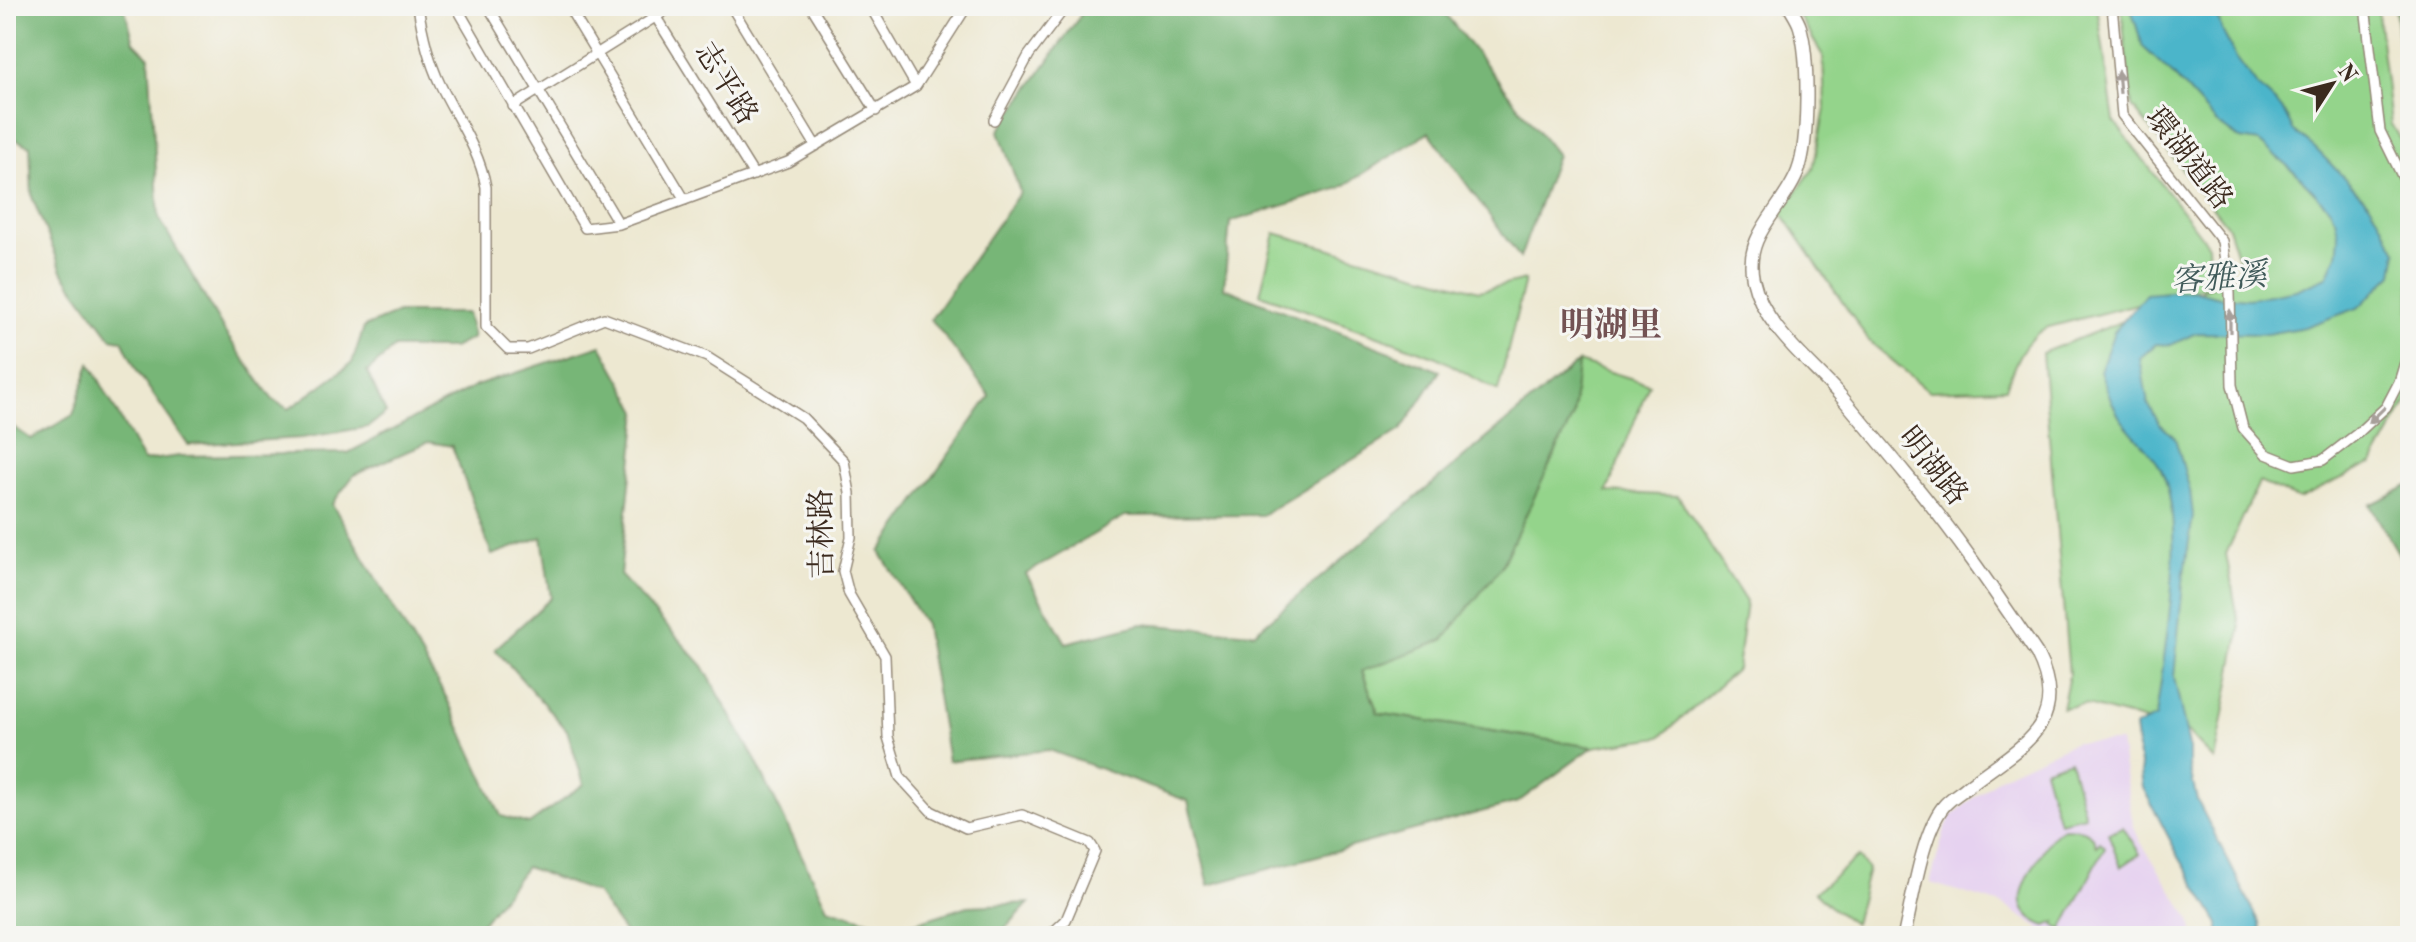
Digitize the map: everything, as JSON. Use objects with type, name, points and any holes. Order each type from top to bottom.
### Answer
[{"type":"street","name":"吉林路","points":[[418,6],[439,82],[482,166],[486,187],[486,327],[489,333],[508,349],[528,349],[604,318],[707,357],[803,418],[844,461],[850,493],[851,537],[843,571],[849,594],[885,656],[888,737],[900,777],[931,811],[966,828],[1022,815],[1090,843],[1095,851],[1066,920],[1049,936]]},
{"type":"street","points":[[456,6],[585,228],[619,224],[788,162],[816,146],[916,86],[967,6]]},
{"type":"street","points":[[488,6],[619,224]]},
{"type":"street","points":[[568,6],[685,200]]},
{"type":"street","name":"志平路","points":[[649,6],[754,175]]},
{"type":"street","points":[[513,106],[673,6]]},
{"type":"street","name":"志平路","points":[[731,6],[816,146]]},
{"type":"street","points":[[811,6],[876,111]]},
{"type":"street","points":[[870,6],[916,86]]},
{"type":"street","points":[[994,120],[1029,55],[1066,6]]},
{"type":"street","name":"明湖路","points":[[1789,6],[1800,24],[1806,58],[1804,135],[1799,170],[1786,195],[1762,226],[1752,252],[1753,279],[1757,291],[1766,313],[1783,334],[1839,395],[1950,529],[2037,654],[2048,675],[2050,698],[2046,717],[2035,733],[1943,807],[1925,846],[1904,936]]},
{"type":"street","name":"環湖道路","points":[[2112,6],[2122,115],[2222,241],[2230,293],[2232,385],[2243,428],[2266,454],[2294,465],[2323,460],[2386,407],[2399,382],[2410,346]]},
{"type":"street","points":[[2365,6],[2380,131],[2410,192]]},
{"type":"shaded area","points":[[2075,742],[2120,742],[2133,825],[2191,920],[2194,936],[2043,936],[2045,932],[2002,904],[1930,883],[1951,816],[2001,776]]},
{"type":"green space","points":[[17,6],[124,6],[134,42],[149,57],[159,218],[226,334],[273,400],[289,409],[352,363],[364,327],[398,313],[467,313],[473,338],[453,348],[394,348],[367,372],[386,413],[368,427],[302,438],[188,445],[137,371],[122,340],[111,338],[63,273],[32,197],[30,146],[6,135],[6,10]]},
{"type":"green space","points":[[1087,6],[1439,6],[1557,155],[1520,258],[1429,132],[1340,188],[1230,222],[1224,288],[1440,371],[1401,430],[1262,515],[1125,516],[1026,574],[1066,643],[1142,624],[1254,633],[1578,362],[1573,416],[1501,567],[1443,640],[1362,671],[1378,713],[1593,747],[1518,802],[1209,885],[1188,801],[1049,750],[948,761],[925,625],[880,552],[990,396],[931,319],[1020,192],[999,131]]},
{"type":"green space","points":[[1793,6],[2097,6],[2114,121],[2208,245],[2210,285],[2045,328],[2024,347],[2006,388],[1929,391],[1869,341],[1781,212],[1813,169],[1825,109],[1823,56]]},
{"type":"green space","points":[[2121,6],[2377,6],[2391,124],[2410,157],[2410,397],[2373,463],[2299,499],[2259,482],[2226,554],[2240,629],[2215,761],[2189,733],[2084,704],[2062,708],[2069,675],[2042,353],[2243,274],[2228,227],[2132,106]]},
{"type":"green space","points":[[2395,6],[2410,6],[2410,133],[2407,124]]},
{"type":"green space","points":[[1275,233],[1479,291],[1525,280],[1498,391],[1437,357],[1260,294]]},
{"type":"green space","points":[[601,345],[638,411],[620,575],[703,666],[756,761],[827,908],[896,929],[968,906],[1029,903],[998,936],[627,936],[596,893],[526,867],[472,936],[6,936],[6,422],[31,439],[73,415],[90,363],[143,461],[180,456],[348,453],[476,386]],"holes":[[[428,442],[452,446],[492,555],[542,537],[551,598],[495,649],[567,730],[584,784],[529,824],[501,816],[446,697],[332,504],[354,475]]]},
{"type":"green space","points":[[1578,362],[1649,384],[1607,492],[1678,496],[1746,602],[1737,669],[1660,737],[1593,747],[1378,713],[1362,670],[1443,640],[1573,416]]},
{"type":"green space","points":[[2410,485],[2410,573],[2370,505]]},
{"type":"green space","points":[[2070,760],[2085,816],[2059,822],[2044,769]]},
{"type":"green space","points":[[2123,827],[2140,854],[2121,867],[2108,833]]},
{"type":"green space","points":[[2063,828],[2084,831],[2092,836],[2097,846],[2100,842],[2105,847],[2062,930],[2054,925],[2055,922],[2046,926],[2034,920],[2022,905],[2022,896],[2028,876],[2039,857],[2052,837]]},
{"type":"green space","points":[[1858,857],[1868,869],[1854,924],[1815,892]]},
{"type":"water","name":"客雅溪","points":[[2130,6],[2214,6],[2235,56],[2256,84],[2282,108],[2293,130],[2371,205],[2397,251],[2393,274],[2358,308],[2305,327],[2267,334],[2196,333],[2171,345],[2156,344],[2140,358],[2148,404],[2159,423],[2175,438],[2190,490],[2193,516],[2174,677],[2189,746],[2189,766],[2197,800],[2260,923],[2262,936],[2219,936],[2219,924],[2143,788],[2135,727],[2156,717],[2172,590],[2173,523],[2161,469],[2119,416],[2100,371],[2114,332],[2146,294],[2193,290],[2248,299],[2296,290],[2327,277],[2337,255],[2339,237],[2335,218],[2329,208],[2296,173],[2259,142],[2240,139],[2217,123],[2143,47]]},
{"type":"district","name":"明湖里","points":[[1611,327]]}]
